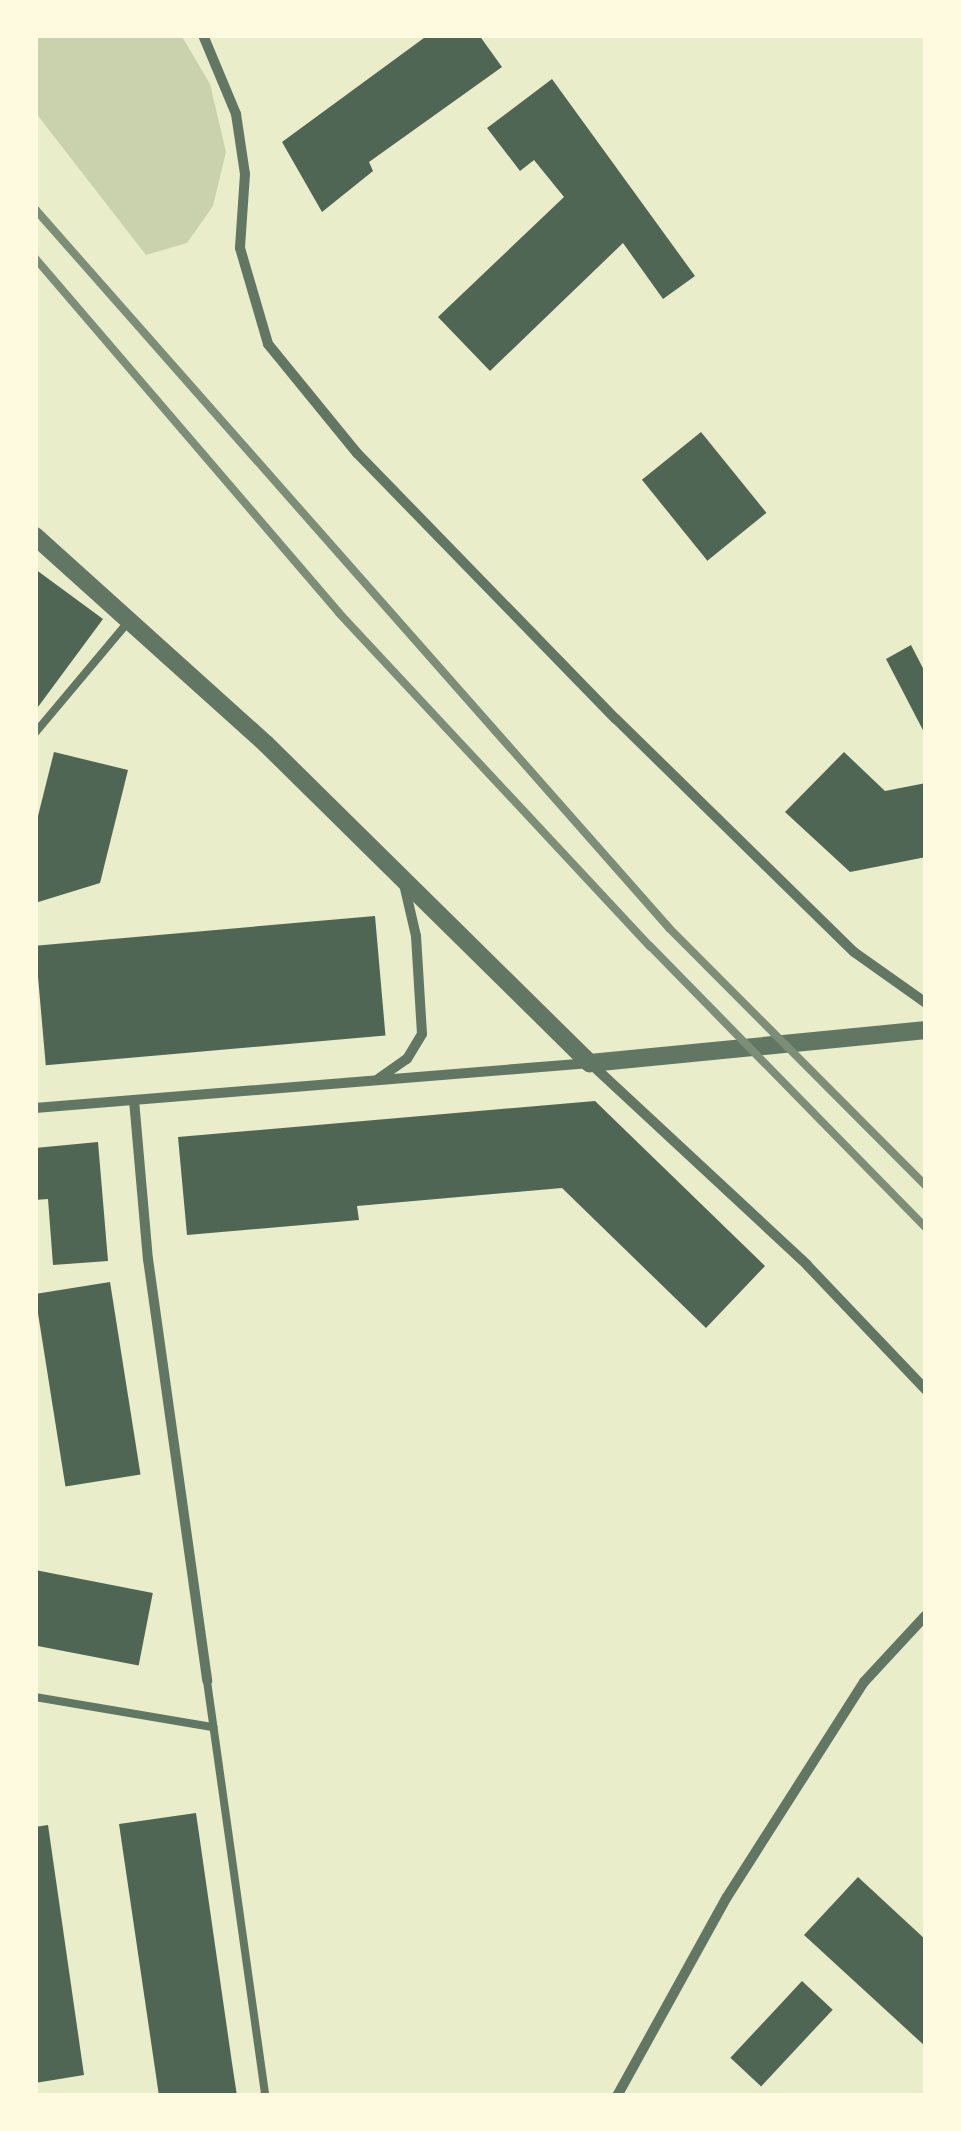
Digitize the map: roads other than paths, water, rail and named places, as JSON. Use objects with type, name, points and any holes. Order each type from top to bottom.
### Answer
[{"type":"street","points":[[203,35],[236,114],[246,174],[240,248],[268,344],[357,453],[616,719],[854,952],[926,1002]]},
{"type":"street","points":[[35,536],[132,618],[590,1063],[807,1265],[926,1390]]},
{"type":"street","points":[[377,1079],[407,1059],[422,1034],[416,936],[404,884]]},
{"type":"street","points":[[35,1108],[590,1063],[926,1030]]},
{"type":"street","points":[[134,1100],[148,1259],[207,1681]]},
{"type":"street","points":[[617,2096],[727,1897],[864,1682],[926,1616]]},
{"type":"lane","points":[[35,733],[132,618]]},
{"type":"lane","points":[[207,1681],[265,2096]]},
{"type":"lane","points":[[35,1697],[214,1727]]},
{"type":"railway","points":[[35,209],[669,928],[926,1186]]},
{"type":"railway","points":[[35,258],[339,613],[650,946],[926,1228]]}]
